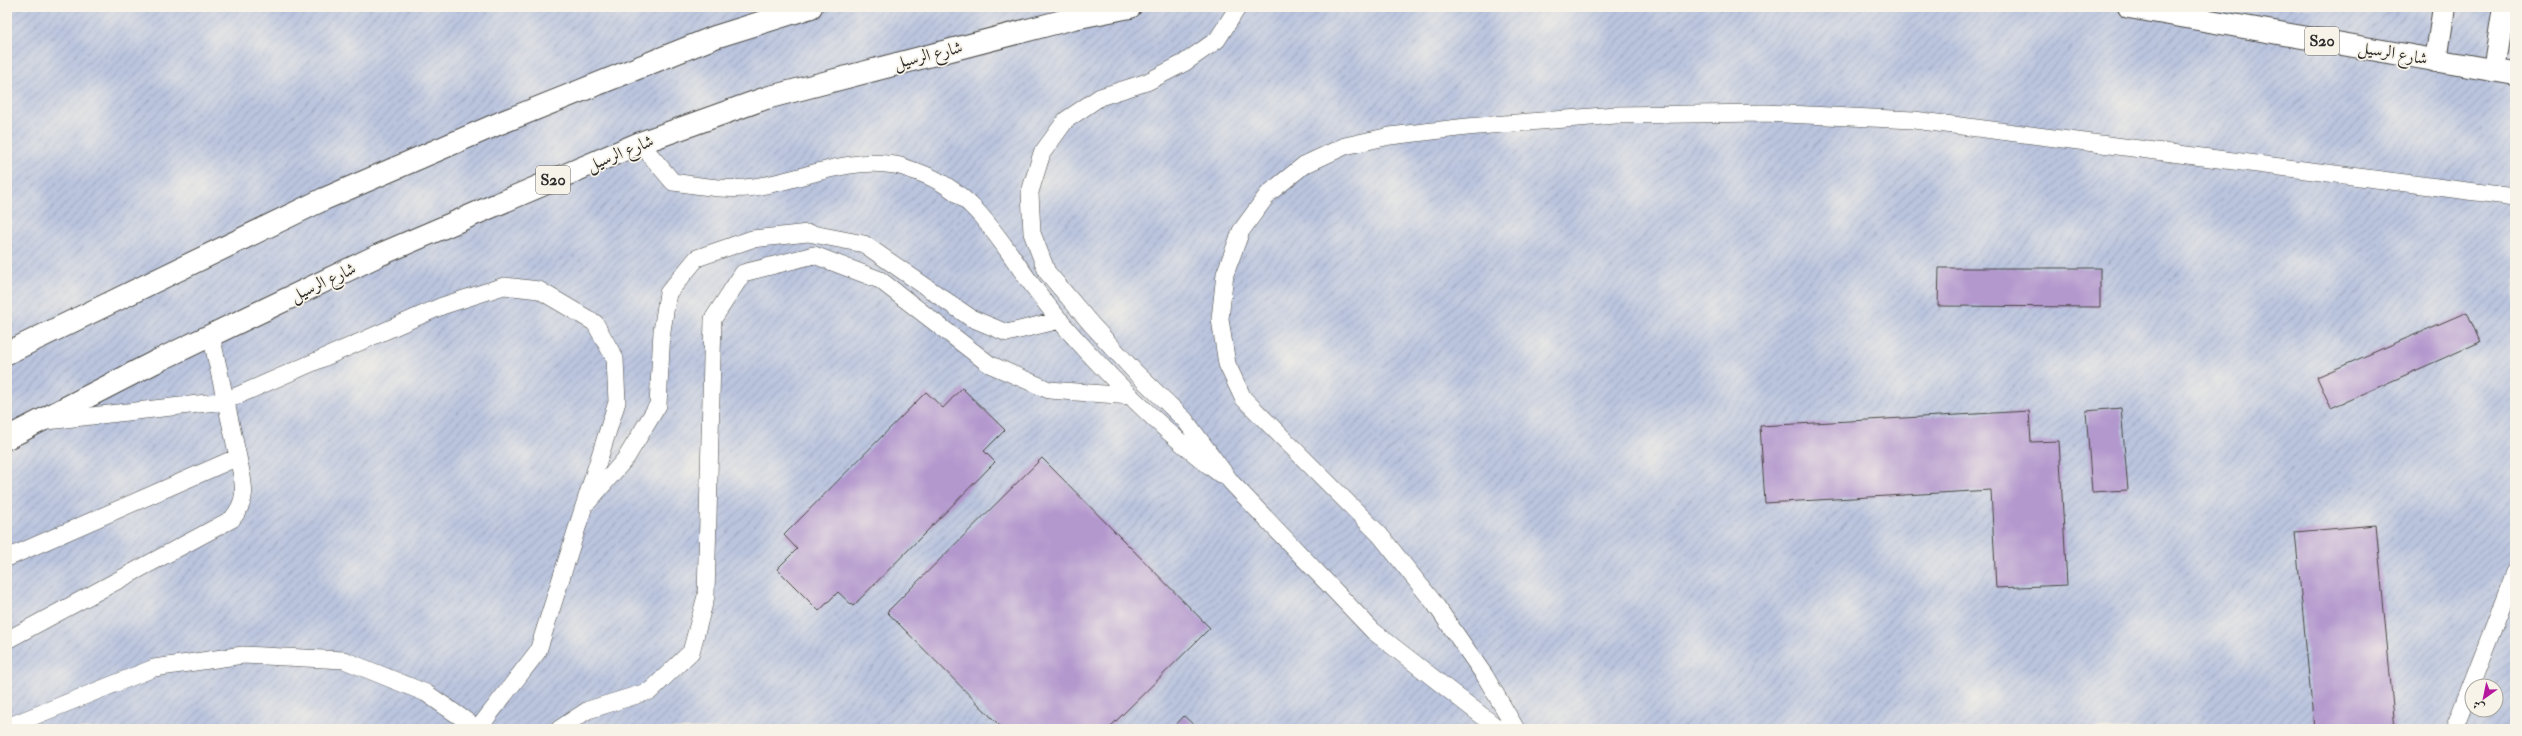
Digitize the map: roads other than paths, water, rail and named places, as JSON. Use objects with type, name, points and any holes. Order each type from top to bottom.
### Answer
[{"type":"main road","points":[[7,353],[331,196],[500,123],[715,37],[811,7]]},
{"type":"main road","name":"شارع الرسيل","points":[[7,438],[211,335],[379,255],[640,143],[766,98],[1074,18],[1130,7]]},
{"type":"main road","name":"شارع الرسيل","points":[[2129,7],[2504,72]]},
{"type":"main road","points":[[2436,60],[2444,7]]},
{"type":"main road","points":[[2504,7],[2504,72]]},
{"type":"lane","points":[[1238,7],[1217,40],[1184,64],[1147,82],[1100,97],[1066,120],[1042,153],[1030,192],[1032,234],[1048,272],[1131,368],[1185,420],[1231,482],[1373,631],[1499,729]]},
{"type":"lane","points":[[1516,729],[1485,676],[1435,604],[1380,535],[1243,398],[1227,364],[1220,319],[1228,266],[1241,231],[1268,194],[1304,165],[1345,146],[1390,136],[1468,127],[1616,115],[1765,113],[1914,120],[2515,198]]},
{"type":"lane","points":[[640,143],[673,182],[713,188],[754,188],[859,162],[897,165],[932,178],[964,197],[990,224],[1030,282],[1060,320],[1131,396],[1195,454],[1231,482]]},
{"type":"lane","points":[[584,507],[626,458],[658,405],[662,331],[668,293],[696,258],[752,239],[808,234],[864,244],[971,318],[1007,333],[1060,320]]},
{"type":"lane","points":[[559,729],[588,710],[650,691],[691,652],[706,596],[714,320],[743,273],[814,255],[880,280],[988,364],[1049,390],[1131,396]]},
{"type":"lane","points":[[7,727],[154,668],[243,654],[344,660],[426,693],[478,729],[538,651],[617,402],[615,359],[595,323],[539,290],[504,286],[442,306],[225,401],[39,422]]},
{"type":"lane","points":[[7,640],[232,519],[241,508],[245,494],[211,335]]},
{"type":"lane","points":[[7,558],[238,457]]},
{"type":"lane","points":[[2454,729],[2515,572]]}]
